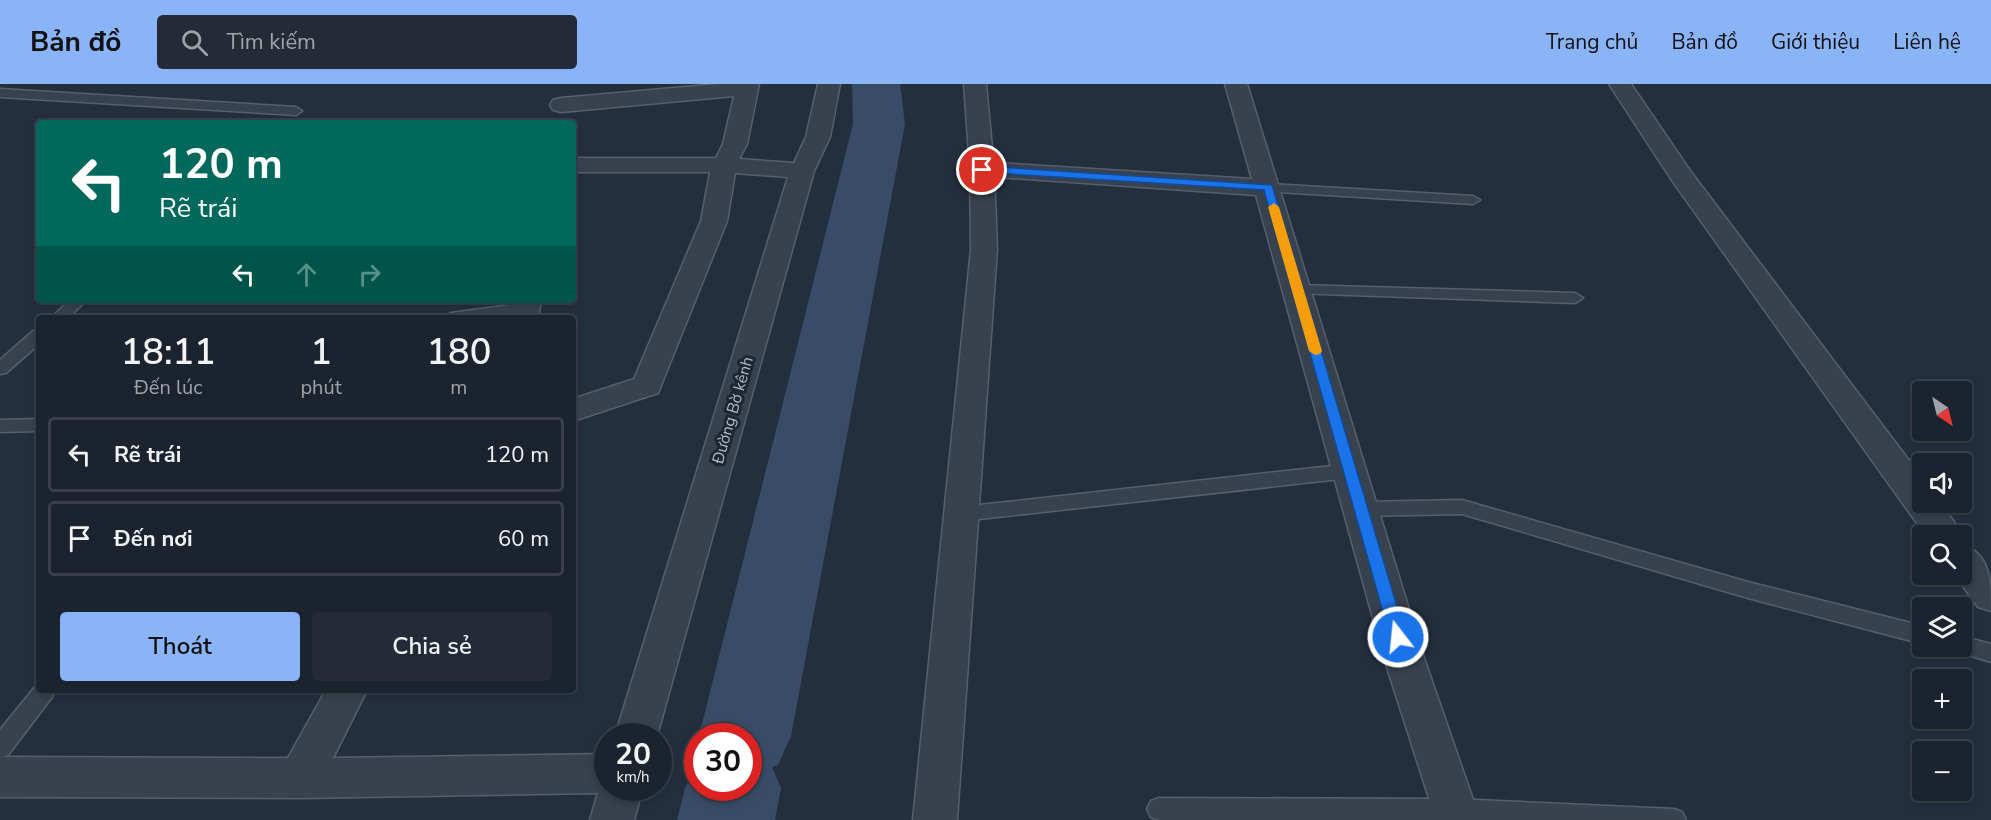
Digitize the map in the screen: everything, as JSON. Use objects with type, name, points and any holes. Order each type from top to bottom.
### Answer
[{"type":"street","name":"Đường Bờ kênh","points":[[640,723],[802,171],[818,137],[829,84]]},
{"type":"street","points":[[935,820],[984,249],[982,170],[975,84]]},
{"type":"street","points":[[1236,84],[1404,658],[1456,815]]},
{"type":"street","points":[[1620,84],[1682,177],[1938,525]]},
{"type":"street","points":[[559,104],[748,86],[735,144],[724,165],[714,221],[646,386],[576,409]]},
{"type":"street","points":[[576,165],[724,165],[802,171]]},
{"type":"street","points":[[982,170],[1268,188]]},
{"type":"street","points":[[1972,571],[1991,596]]},
{"type":"street","points":[[300,778],[345,693]]},
{"type":"street","points":[[0,777],[300,778],[594,772]]},
{"type":"street","points":[[612,820],[617,801]]},
{"type":"lane","points":[[0,93],[296,111]]},
{"type":"lane","points":[[1268,188],[1473,200]]},
{"type":"lane","points":[[1298,290],[1575,298]]},
{"type":"lane","points":[[62,315],[76,303]]},
{"type":"lane","points":[[476,315],[525,309]]},
{"type":"lane","points":[[0,369],[36,338]]},
{"type":"lane","points":[[0,426],[36,425]]},
{"type":"lane","points":[[961,514],[1350,471]]},
{"type":"lane","points":[[1362,509],[1462,507],[1737,587],[1912,632]]},
{"type":"lane","points":[[1972,648],[1991,653]]},
{"type":"lane","points":[[0,748],[42,693]]},
{"type":"lane","points":[[1159,808],[1674,820]]},
{"type":"waterway","points":[[748,723],[879,124],[876,84]]},
{"type":"waterway","points":[[726,820],[730,801]]},
{"type":"slow traffic","points":[[1274,207],[1315,351]]},
{"type":"route","points":[[982,170],[1268,188],[1398,637]]}]
